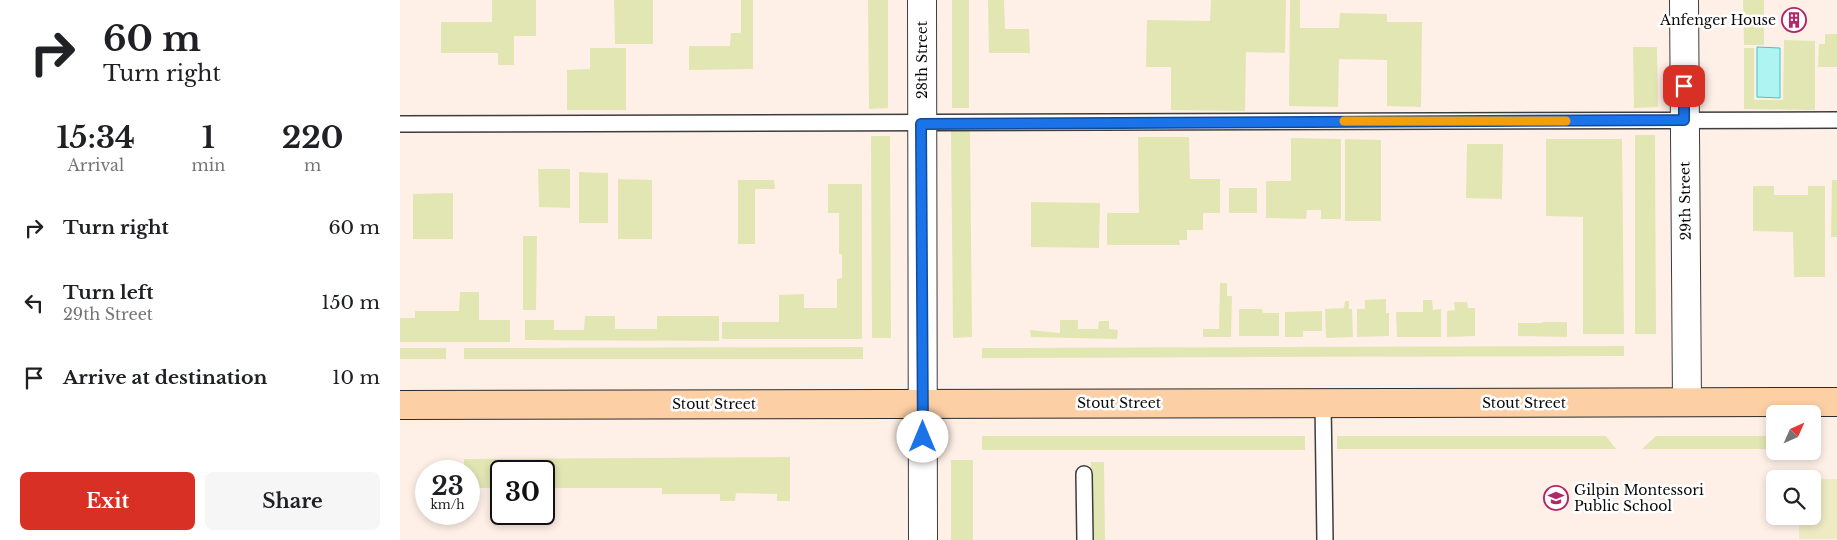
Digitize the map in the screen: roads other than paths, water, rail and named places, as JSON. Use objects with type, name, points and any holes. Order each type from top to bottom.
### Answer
[{"type":"main road","name":"Stout Street","points":[[400,404],[1837,402]]},
{"type":"street","name":"28th Street","points":[[922,0],[924,540]]},
{"type":"street","name":"29th Street","points":[[1684,0],[1688,402]]},
{"type":"lane","points":[[400,124],[1837,120]]},
{"type":"lane","points":[[1323,403],[1325,540]]},
{"type":"lane","points":[[1084,474],[1084,540]]},
{"type":"water","points":[[1757,47],[1780,48],[1780,98],[1757,97]]},
{"type":"place","name":"Anfenger House","points":[[1794,20]]},
{"type":"place","name":"Gilpin Montessori Public School","points":[[1556,498]]}]
